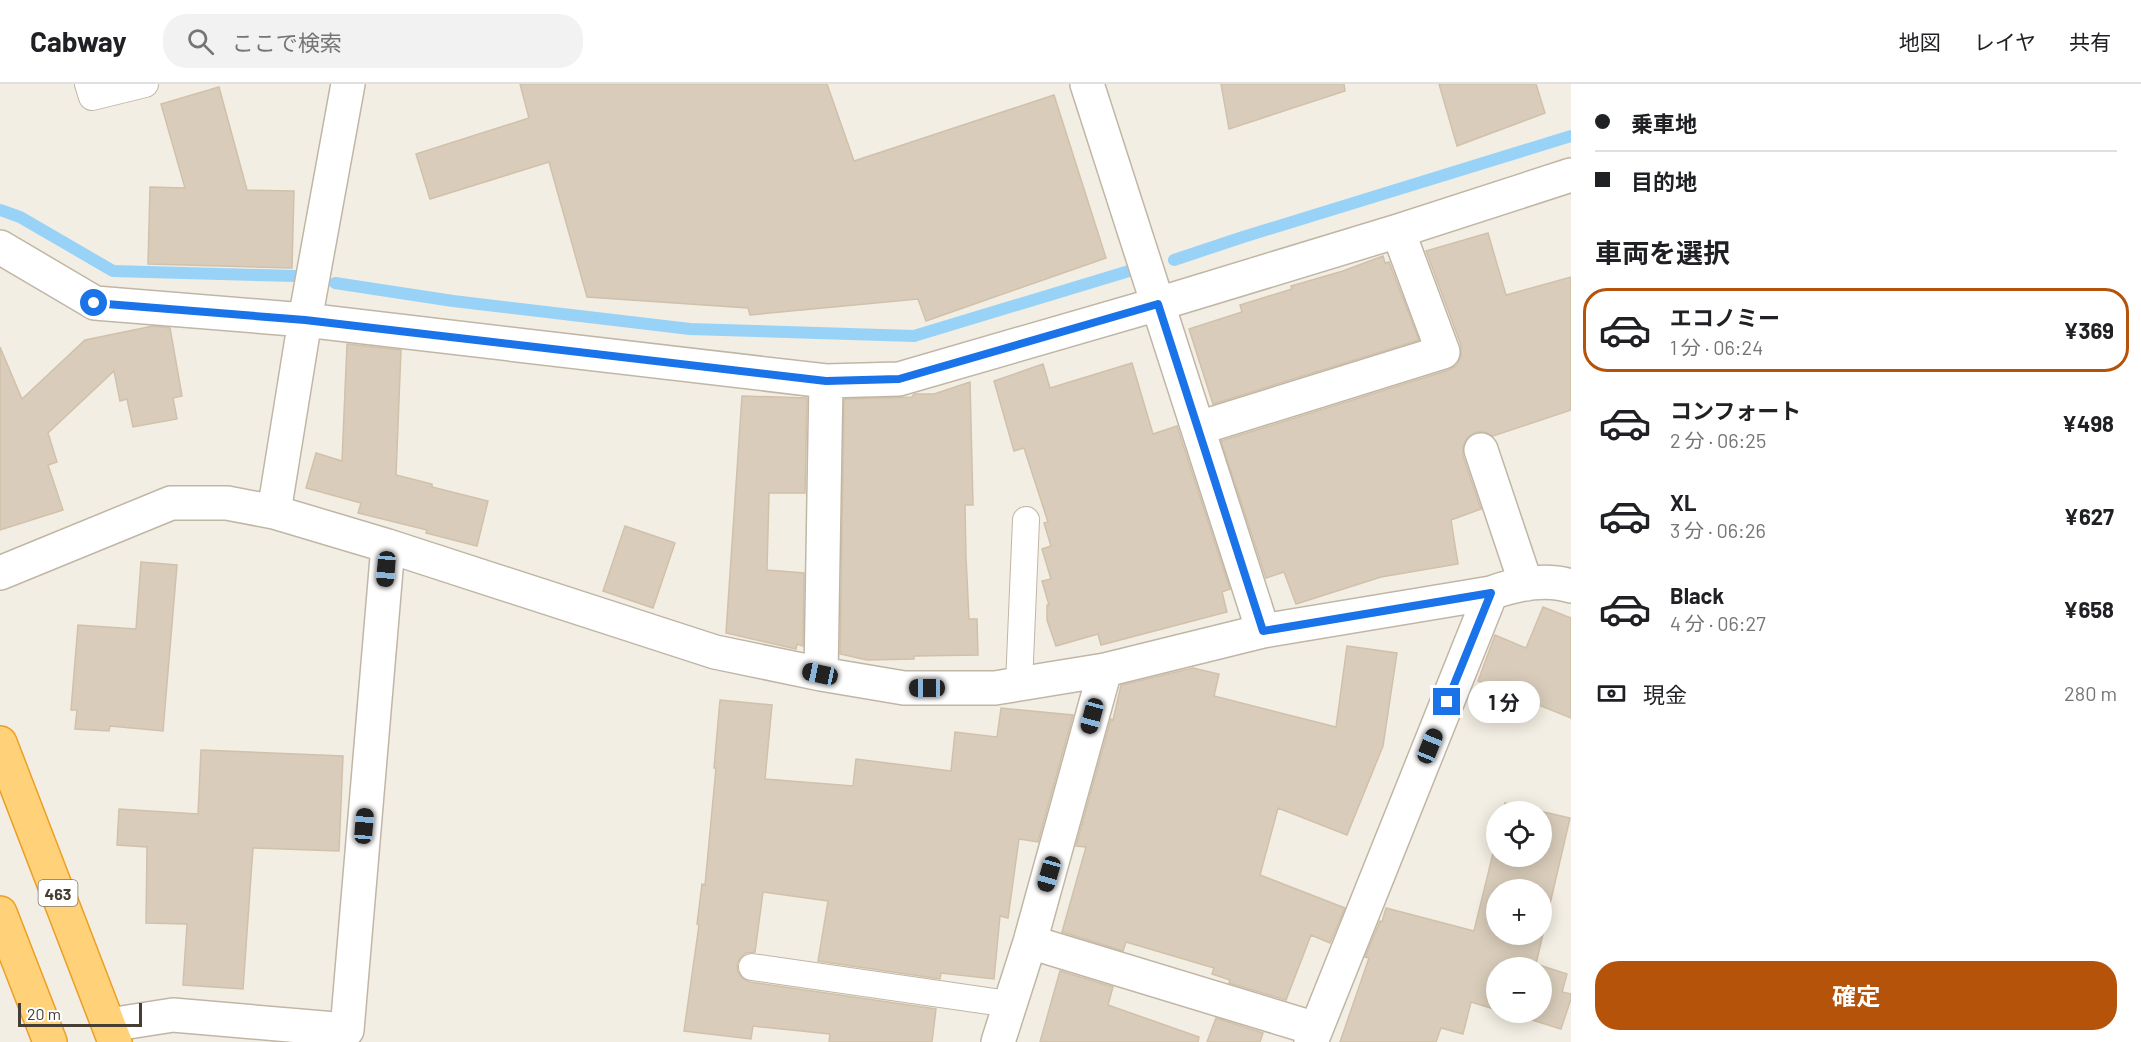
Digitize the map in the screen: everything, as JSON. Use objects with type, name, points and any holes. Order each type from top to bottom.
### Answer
[{"type":"highway","name":"463","points":[[0,743],[112,1033]]},
{"type":"highway","points":[[0,913],[50,1042]]},
{"type":"street","points":[[274,512],[305,320],[348,84]]},
{"type":"street","points":[[1087,84],[1263,631]]},
{"type":"street","points":[[0,247],[94,303],[305,320],[826,381],[899,379],[1158,304],[1398,231],[1571,175]]},
{"type":"street","points":[[1198,428],[1443,352],[1398,231]]},
{"type":"street","points":[[820,674],[826,381]]},
{"type":"street","points":[[1481,450],[1526,584]]},
{"type":"street","points":[[0,573],[171,503],[227,503],[274,512],[387,546],[715,652],[820,674],[904,688],[995,688],[1105,670],[1263,631],[1491,593],[1513,585],[1559,582],[1571,586]]},
{"type":"street","points":[[112,1033],[172,1015],[347,1030],[387,546]]},
{"type":"street","points":[[1030,942],[1314,1036],[1491,593]]},
{"type":"street","points":[[998,1042],[1030,942],[1105,670]]},
{"type":"lane","points":[[88,84],[92,97],[145,84]]},
{"type":"lane","points":[[1019,684],[1026,520]]},
{"type":"lane","points":[[752,967],[1009,1004]]},
{"type":"building","points":[[520,84],[827,84],[854,161],[1054,95],[1106,258],[926,321],[918,299],[750,315],[748,308],[587,297],[549,162],[430,199],[416,154],[529,118]]},
{"type":"building","points":[[1221,84],[1344,84],[1345,91],[1229,129]]},
{"type":"building","points":[[1439,84],[1536,84],[1545,113],[1457,146]]},
{"type":"building","points":[[219,87],[247,190],[294,191],[292,268],[148,264],[150,187],[185,188],[161,104]]},
{"type":"building","points":[[1488,233],[1506,295],[1571,277],[1571,410],[1493,436],[1485,432],[1476,432],[1467,438],[1463,447],[1463,456],[1481,509],[1451,520],[1458,564],[1381,577],[1296,604],[1284,572],[1266,578],[1221,441],[1449,370],[1457,365],[1461,356],[1461,345],[1426,251]]},
{"type":"building","points":[[1383,256],[1385,263],[1389,262],[1419,340],[1213,404],[1189,329],[1242,312],[1240,305]]},
{"type":"building","points":[[153,326],[170,328],[182,396],[173,398],[177,419],[133,427],[127,399],[120,401],[114,371],[48,433],[57,462],[48,465],[63,510],[0,530],[0,347],[22,399],[85,340]]},
{"type":"building","points":[[347,344],[401,350],[396,475],[488,501],[477,546],[426,533],[427,530],[358,513],[361,503],[306,488],[316,453],[342,461]]},
{"type":"building","points":[[1132,363],[1153,434],[1177,426],[1230,589],[1222,592],[1227,612],[1101,645],[1098,634],[1056,646],[1047,620],[1047,605],[1049,605],[1042,581],[1051,579],[1042,549],[1051,546],[1044,523],[1048,522],[1024,448],[1014,451],[994,381],[1043,364],[1050,388]]},
{"type":"building","points":[[970,382],[973,505],[965,505],[966,557],[969,619],[977,619],[978,655],[914,656],[914,659],[867,660],[840,654],[844,399],[912,397],[914,394],[934,394]]},
{"type":"building","points":[[742,396],[807,398],[805,493],[769,493],[767,570],[804,573],[803,646],[797,644],[796,649],[726,633]]},
{"type":"building","points":[[625,526],[675,543],[653,608],[603,591]]},
{"type":"building","points":[[141,562],[177,565],[163,731],[110,726],[109,731],[75,729],[77,710],[71,710],[78,625],[136,629]]},
{"type":"building","points":[[1543,607],[1571,618],[1571,718],[1478,681],[1495,635],[1526,648]]},
{"type":"building","points":[[1347,646],[1397,653],[1383,746],[1347,835],[1278,808],[1260,875],[1345,908],[1330,943],[1311,935],[1286,1000],[1229,983],[1230,980],[1212,974],[1214,968],[1126,942],[1123,951],[1062,932],[1086,847],[1076,846],[1121,685],[1193,668],[1219,674],[1214,696],[1336,727]]},
{"type":"building","points":[[720,700],[772,705],[765,779],[853,786],[856,759],[951,771],[955,732],[997,737],[1001,708],[1073,715],[1038,842],[1019,839],[1008,918],[1000,916],[994,979],[941,973],[940,979],[818,961],[828,901],[763,892],[755,952],[746,953],[737,964],[742,978],[750,982],[936,1009],[932,1042],[829,1042],[830,1034],[753,1026],[751,1039],[684,1031],[699,925],[697,924],[702,884],[705,885]]},
{"type":"building","points":[[201,750],[343,756],[339,851],[253,848],[243,989],[183,985],[187,924],[146,923],[147,847],[117,845],[119,809],[198,814]]},
{"type":"building","points":[[1552,814],[1570,818],[1552,895],[1552,879],[1487,879],[1490,867],[1552,867]]},
{"type":"building","points":[[1486,882],[1486,945],[1540,945],[1538,957],[1486,957],[1486,1007],[1471,1002],[1463,1034],[1441,1028],[1436,1042],[1340,1042],[1369,958],[1365,957],[1380,921],[1382,922],[1386,908],[1474,931]]},
{"type":"building","points":[[1552,969],[1567,974],[1562,992],[1571,994],[1561,1029],[1542,1023],[1552,1023]]},
{"type":"building","points":[[1060,971],[1113,987],[1108,1005],[1199,1037],[1198,1042],[1040,1042]]},
{"type":"building","points":[[1216,1018],[1263,1033],[1260,1042],[1207,1042]]},
{"type":"waterway","points":[[1174,260],[1571,136]]},
{"type":"waterway","points":[[0,210],[20,217],[113,271],[295,276]]},
{"type":"waterway","points":[[335,283],[453,301],[690,329],[914,336],[1129,271]]},
{"type":"route","points":[[94,303],[305,320],[826,381],[899,379],[1158,304],[1263,631],[1491,593],[1447,702]]}]
